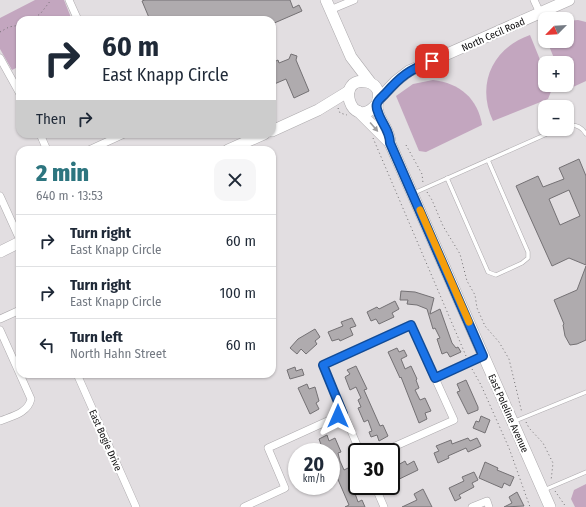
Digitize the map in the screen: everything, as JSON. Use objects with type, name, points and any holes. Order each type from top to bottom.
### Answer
[{"type":"main road","name":"North Cecil Road","points":[[542,12],[569,0]]},
{"type":"main road","points":[[318,110],[338,107],[354,112],[368,111],[377,102],[377,90],[351,57],[328,5]]},
{"type":"main road","name":"North Cecil Road","points":[[377,102],[396,81],[415,68],[538,14]]},
{"type":"main road","points":[[351,57],[352,71],[348,101],[354,112]]},
{"type":"main road","points":[[276,128],[318,110],[350,89],[359,81],[372,84]]},
{"type":"main road","name":"North Cecil Road","points":[[372,84],[396,81]]},
{"type":"main road","name":"East Poleline Avenue","points":[[377,102],[377,111],[388,130],[390,143],[483,356],[519,420],[542,491],[550,507]]},
{"type":"main road","name":"East Poleline Avenue","points":[[354,112],[390,143]]},
{"type":"main road","points":[[237,146],[255,138]]},
{"type":"main road","points":[[0,252],[16,243]]},
{"type":"street","points":[[69,0],[76,16]]},
{"type":"street","points":[[328,5],[354,0]]},
{"type":"street","points":[[534,0],[540,12]]},
{"type":"street","points":[[0,58],[16,87]]},
{"type":"street","points":[[98,146],[115,138]]},
{"type":"street","points":[[0,196],[16,232]]},
{"type":"street","points":[[0,319],[16,312]]},
{"type":"street","points":[[356,443],[323,365],[411,325],[454,420],[400,444]]},
{"type":"street","points":[[0,330],[16,366]]},
{"type":"street","points":[[435,378],[483,356]]},
{"type":"street","points":[[0,421],[24,410],[30,405],[31,399],[22,378]]},
{"type":"street","name":"East Bogie Drive","points":[[79,378],[136,507]]},
{"type":"street","points":[[244,507],[285,488],[268,448],[343,414]]},
{"type":"street","points":[[379,495],[384,507]]},
{"type":"street","points":[[472,507],[487,500],[490,507]]},
{"type":"lane","points":[[574,125],[581,127],[586,134]]},
{"type":"lane","points":[[412,194],[542,136]]},
{"type":"lane","points":[[447,178],[488,272],[492,275],[496,274],[528,258],[528,252],[488,160]]},
{"type":"lane","points":[[519,420],[586,392]]},
{"type":"lane","points":[[542,491],[586,472]]},
{"type":"path","points":[[37,16],[51,0]]},
{"type":"path","points":[[0,32],[16,26]]},
{"type":"path","points":[[338,107],[340,113],[354,112]]},
{"type":"path","points":[[370,134],[466,355]]},
{"type":"path","points":[[406,146],[419,168],[425,188],[443,226],[460,254],[467,281],[475,295],[477,308],[485,326],[500,342],[508,359],[519,420],[543,443],[553,463],[551,479],[557,495],[566,507]]},
{"type":"path","points":[[473,372],[481,385],[509,448],[530,507]]},
{"type":"shaded area","points":[[35,0],[64,0],[70,16],[16,16],[16,68],[12,70],[0,49],[0,18]]},
{"type":"shaded area","points":[[574,20],[586,22],[586,81],[574,87],[574,56],[553,56],[550,48],[574,48]]},
{"type":"shaded area","points":[[530,35],[539,56],[538,92],[551,92],[548,99],[538,100],[538,103],[493,121],[488,108],[486,94],[487,81],[497,58],[517,41]]},
{"type":"shaded area","points":[[433,80],[451,85],[466,94],[476,107],[482,125],[426,152],[419,151],[396,96],[413,84]]},
{"type":"shaded area","points":[[586,484],[586,507],[575,507],[571,499],[574,490]]},
{"type":"building","points":[[290,0],[293,8],[299,5],[302,11],[276,22],[276,16],[148,16],[142,1]]},
{"type":"building","points":[[291,54],[297,56],[296,60],[309,91],[294,98],[286,79],[276,83],[276,61],[278,60],[279,63],[289,59]]},
{"type":"building","points":[[579,159],[586,176],[586,265],[569,258],[552,266],[516,186],[538,176],[543,187],[564,179],[559,168]],"holes":[[[569,190],[580,216],[560,225],[549,199]]]},
{"type":"building","points":[[586,266],[586,340],[570,345],[565,336],[564,324],[554,300],[577,290]]},
{"type":"building","points":[[401,291],[415,292],[434,298],[430,314],[440,309],[452,343],[456,348],[458,347],[461,352],[450,357],[447,352],[442,354],[437,339],[440,338],[435,328],[433,329],[427,309],[417,305],[407,304],[408,300],[400,300]]},
{"type":"building","points":[[395,301],[399,309],[392,313],[394,317],[379,324],[376,319],[371,321],[367,312],[377,307],[379,309]]},
{"type":"building","points":[[352,318],[356,326],[350,328],[353,335],[340,341],[339,339],[332,341],[328,332],[343,326],[341,322]]},
{"type":"building","points":[[315,329],[320,337],[315,341],[317,344],[306,354],[301,349],[297,354],[290,348],[298,339]]},
{"type":"building","points":[[397,348],[399,352],[404,350],[407,356],[401,359],[405,369],[411,366],[419,388],[415,390],[420,400],[425,398],[431,411],[425,413],[427,419],[419,423],[401,377],[400,378],[388,352]]},
{"type":"building","points":[[356,366],[367,389],[364,390],[380,426],[383,425],[388,436],[379,441],[377,435],[371,437],[369,432],[372,431],[368,420],[364,422],[358,408],[361,407],[358,400],[361,398],[356,387],[350,390],[345,377],[350,374],[347,370]]},
{"type":"building","points":[[295,367],[296,371],[302,369],[304,375],[290,379],[287,370]]},
{"type":"building","points":[[466,380],[478,407],[478,410],[468,414],[457,392],[460,391],[457,384]]},
{"type":"building","points":[[307,384],[309,389],[315,387],[319,401],[316,403],[319,409],[310,414],[298,388]]},
{"type":"building","points":[[481,416],[490,420],[485,433],[473,428],[476,421],[479,422]]},
{"type":"building","points":[[327,435],[329,441],[335,438],[337,443],[320,443],[319,439]]},
{"type":"building","points":[[468,438],[470,441],[477,438],[481,446],[468,452],[466,448],[448,456],[449,458],[438,463],[434,453],[439,451],[436,446],[451,440],[452,444]]},
{"type":"building","points":[[340,461],[344,470],[348,468],[348,495],[356,495],[358,502],[362,500],[365,507],[345,507],[349,505],[340,484]]},
{"type":"building","points":[[405,461],[407,465],[414,461],[418,470],[400,479],[400,464]]},
{"type":"building","points":[[485,462],[498,468],[497,470],[514,477],[510,486],[504,483],[502,488],[479,478]]},
{"type":"building","points":[[474,472],[478,480],[472,483],[474,487],[459,495],[461,498],[455,501],[449,488],[464,481],[462,477]]},
{"type":"building","points":[[423,489],[432,507],[402,507],[417,500],[414,494]]},
{"type":"building","points":[[517,492],[524,506],[504,507],[512,503],[509,497]]},
{"type":"slow traffic","points":[[420,210],[469,322]]},
{"type":"route","points":[[338,416],[343,414],[323,365],[411,325],[435,378],[483,356],[390,143],[388,130],[377,111],[376,105],[378,100],[396,81],[409,71],[432,61]]}]
